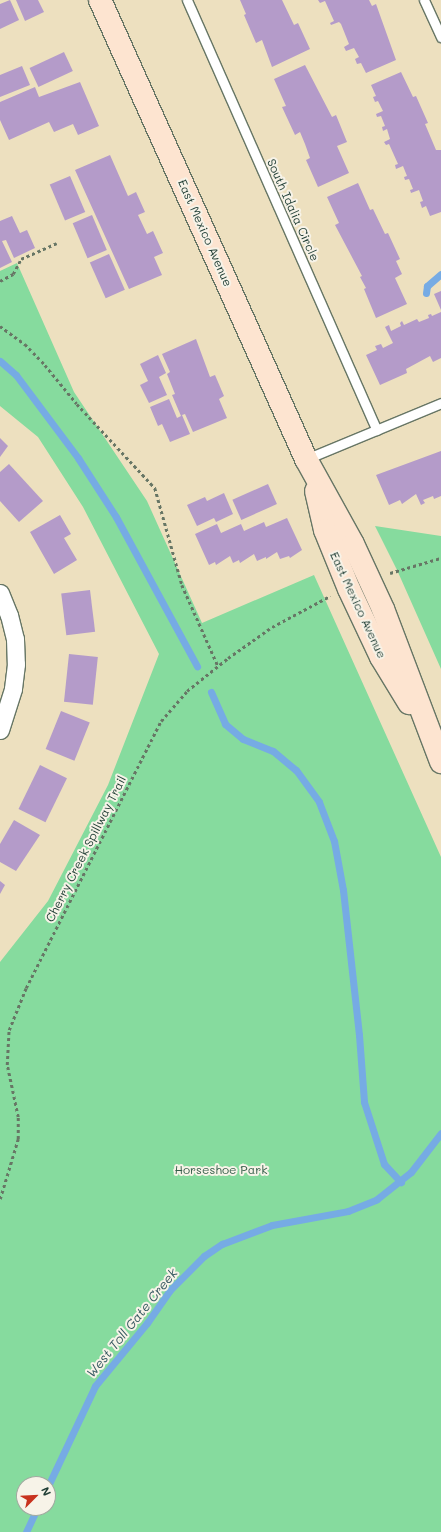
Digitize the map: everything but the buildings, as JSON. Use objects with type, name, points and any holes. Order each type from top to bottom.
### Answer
[{"type":"street","name":"East Mexico Avenue","points":[[100,0],[308,462],[344,526],[383,609],[429,735],[441,762]]},
{"type":"street","points":[[0,593],[9,615],[15,639],[16,664],[14,689],[0,730]]},
{"type":"lane","name":"South Idalia Circle","points":[[187,0],[377,430]]},
{"type":"lane","points":[[424,0],[441,37]]},
{"type":"lane","points":[[308,462],[377,430],[441,403]]},
{"type":"path","points":[[0,281],[13,274],[21,259],[57,243]]},
{"type":"path","points":[[0,326],[25,344],[45,365],[77,404],[154,488],[182,585],[218,666]]},
{"type":"path","points":[[388,574],[441,558]]},
{"type":"path","name":"Cherry Creek Spillway Trail","points":[[0,1199],[18,1139],[18,1118],[7,1065],[7,1045],[15,1014],[161,721],[187,691],[218,666],[272,627],[303,608],[336,594]]},
{"type":"green space","name":"Horseshoe Park","points":[[17,263],[74,392],[147,501],[202,623],[314,575],[441,857],[441,1532],[0,1532],[0,962],[48,901],[108,785],[159,654],[83,507],[38,437],[0,406],[0,271]]},
{"type":"green space","points":[[375,526],[441,536],[441,669],[397,570]]},
{"type":"waterway","points":[[426,293],[427,286],[441,274]]},
{"type":"waterway","points":[[0,361],[16,375],[78,458],[116,517],[197,666]]},
{"type":"waterway","points":[[211,692],[225,724],[243,739],[273,751],[296,770],[319,802],[334,841],[343,890],[359,1035],[364,1102],[384,1164],[401,1182]]},
{"type":"waterway","name":"West Toll Gate Creek","points":[[53,1476],[95,1386],[147,1323],[170,1290],[204,1256],[222,1244],[272,1225],[348,1211],[377,1199],[411,1172],[441,1133]]},
{"type":"waterway","name":"West Toll Gate Creek","points":[[26,1532],[33,1516]]}]
